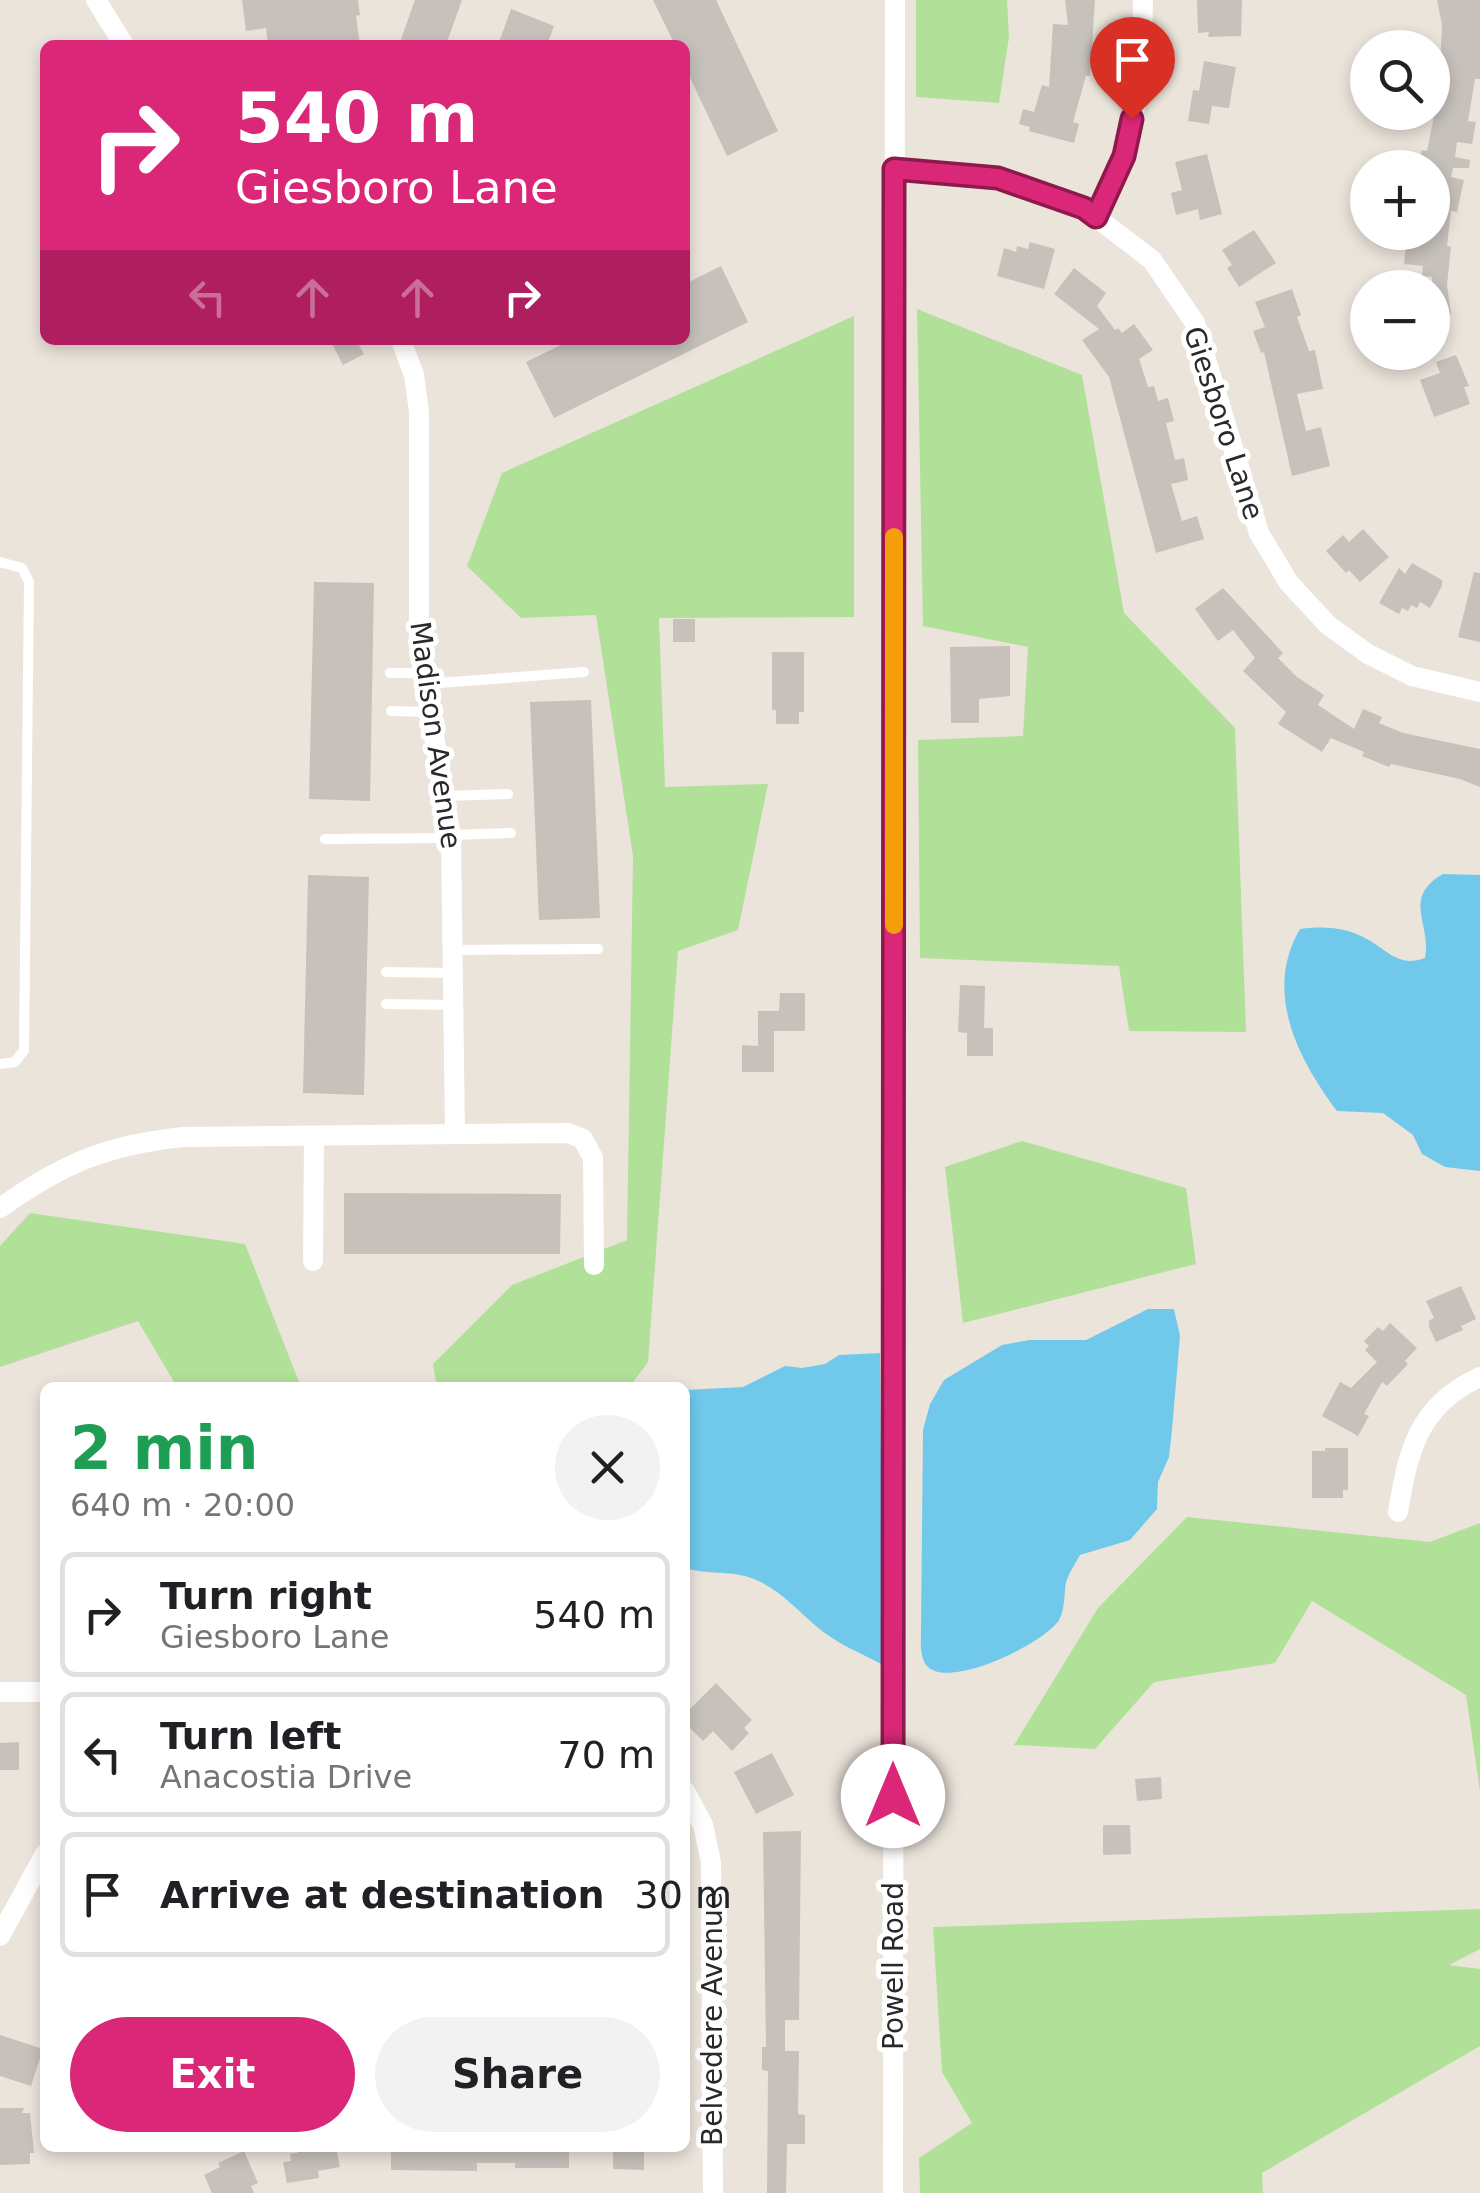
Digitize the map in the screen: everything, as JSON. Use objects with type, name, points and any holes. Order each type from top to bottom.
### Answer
[{"type":"street","points":[[96,0],[121,40]]},
{"type":"street","name":"Powell Road","points":[[893,2193],[895,0]]},
{"type":"street","points":[[1096,217],[1124,156],[1141,82],[1142,0]]},
{"type":"street","name":"Giesboro Lane","points":[[894,169],[998,178],[1084,208],[1152,260],[1196,323],[1259,533],[1288,583],[1328,625],[1368,654],[1412,676],[1480,692]]},
{"type":"street","name":"Madison Avenue","points":[[403,345],[414,375],[420,412],[419,607],[424,678],[451,837],[455,1133]]},
{"type":"street","points":[[0,1208],[82,1158],[132,1142],[182,1137],[568,1134],[583,1140],[593,1158],[594,1266]]},
{"type":"street","points":[[313,1262],[314,1136]]},
{"type":"street","points":[[1398,1512],[1408,1454],[1423,1424],[1445,1400],[1480,1378]]},
{"type":"street","points":[[0,1692],[40,1692]]},
{"type":"street","name":"Belvedere Avenue","points":[[690,1801],[702,1825],[712,1862],[714,2193]]},
{"type":"street","points":[[0,1936],[40,1863]]},
{"type":"lane","points":[[0,562],[22,568],[29,582],[24,1050],[14,1062],[0,1064]]},
{"type":"lane","points":[[390,672],[424,678],[584,672]]},
{"type":"lane","points":[[391,711],[430,712]]},
{"type":"lane","points":[[446,796],[508,794]]},
{"type":"lane","points":[[325,839],[511,833]]},
{"type":"lane","points":[[454,950],[598,949]]},
{"type":"lane","points":[[386,972],[454,973]]},
{"type":"lane","points":[[386,1004],[454,1005]]},
{"type":"green space","points":[[916,0],[1007,0],[1009,37],[999,103],[916,97]]},
{"type":"green space","points":[[917,309],[1082,375],[1124,613],[1235,728],[1246,1032],[1129,1031],[1119,966],[920,958],[918,740],[1023,736],[1028,647],[923,626]]},
{"type":"green space","points":[[854,316],[854,617],[659,618],[665,787],[768,784],[738,930],[678,951],[648,1362],[633,1382],[436,1382],[433,1364],[512,1285],[627,1240],[633,856],[596,615],[521,618],[467,566],[502,473]]},
{"type":"green space","points":[[1022,1141],[1186,1188],[1196,1264],[963,1323],[945,1167]]},
{"type":"green space","points":[[30,1213],[245,1244],[299,1382],[174,1382],[138,1321],[0,1367],[0,1246]]},
{"type":"green space","points":[[1187,1517],[1430,1542],[1480,1523],[1480,1791],[1466,1695],[1312,1601],[1275,1663],[1154,1682],[1095,1749],[1014,1745],[1098,1608]]},
{"type":"green space","points":[[1480,1909],[1480,1949],[1449,1965],[1480,1969],[1480,2046],[1262,2173],[1263,2193],[920,2193],[919,2158],[972,2123],[942,2072],[933,1927]]},
{"type":"water","points":[[1443,874],[1480,875],[1480,1171],[1445,1167],[1422,1154],[1413,1135],[1383,1113],[1337,1111],[1298,1047],[1285,1001],[1289,953],[1300,929],[1341,930],[1357,934],[1400,959],[1425,958],[1423,892]]},
{"type":"water","points":[[1148,1309],[1174,1309],[1180,1336],[1169,1457],[1158,1482],[1157,1509],[1130,1540],[1080,1555],[1066,1582],[1059,1620],[1036,1640],[976,1668],[940,1672],[928,1667],[921,1644],[923,1430],[930,1404],[944,1380],[1002,1345],[1029,1340],[1086,1340]]},
{"type":"water","points":[[880,1353],[883,1665],[831,1638],[763,1583],[737,1574],[690,1569],[690,1390],[743,1387],[785,1366],[825,1364],[839,1355]]},
{"type":"building","points":[[242,0],[358,0],[359,40],[267,40],[266,28],[246,31]]},
{"type":"building","points":[[415,0],[462,0],[448,40],[401,40]]},
{"type":"building","points":[[653,0],[716,0],[778,131],[727,156],[690,78],[690,40],[673,40]]},
{"type":"building","points":[[1065,0],[1095,0],[1090,76],[1086,76],[1073,122],[1079,124],[1074,143],[1029,131],[1030,127],[1019,124],[1023,109],[1034,112],[1042,85],[1049,87],[1053,24],[1068,25]]},
{"type":"building","points":[[1197,0],[1242,0],[1241,36],[1208,37],[1209,32],[1198,33]]},
{"type":"building","points":[[1437,0],[1480,0],[1480,79],[1475,79],[1468,121],[1476,122],[1472,144],[1457,142],[1455,157],[1470,160],[1469,168],[1453,168],[1451,177],[1464,180],[1457,212],[1451,211],[1450,220],[1450,150],[1427,150],[1431,130],[1450,130],[1450,30],[1442,30]]},
{"type":"building","points":[[511,9],[554,26],[549,40],[500,40]]},
{"type":"building","points":[[1204,61],[1236,67],[1229,108],[1212,106],[1209,124],[1188,121],[1193,90],[1199,91]]},
{"type":"building","points":[[1207,154],[1222,214],[1200,220],[1198,209],[1176,215],[1171,193],[1182,190],[1175,162]]},
{"type":"building","points":[[1254,230],[1276,263],[1239,287],[1222,250]]},
{"type":"building","points":[[1030,242],[1055,249],[1044,289],[997,276],[1004,248],[1016,252],[1017,246],[1028,249]]},
{"type":"building","points":[[1451,247],[1449,270],[1423,270],[1423,266],[1404,264],[1405,250]]},
{"type":"building","points":[[721,266],[748,322],[554,418],[526,362],[561,345],[690,345],[690,282]]},
{"type":"building","points":[[1074,268],[1106,293],[1097,306],[1115,330],[1118,328],[1122,333],[1134,324],[1153,350],[1139,359],[1148,387],[1154,386],[1158,401],[1168,398],[1174,421],[1166,423],[1175,460],[1184,458],[1188,480],[1171,484],[1182,521],[1197,516],[1204,539],[1156,553],[1109,377],[1082,340],[1099,329],[1054,294]]},
{"type":"building","points":[[1292,289],[1309,351],[1315,350],[1323,389],[1297,394],[1306,431],[1321,427],[1330,466],[1292,476],[1264,352],[1261,353],[1253,331],[1265,327],[1255,302]]},
{"type":"building","points":[[333,345],[359,345],[364,354],[343,365]]},
{"type":"building","points":[[1456,355],[1469,386],[1464,387],[1470,404],[1434,417],[1420,380],[1440,373],[1439,370],[1450,370],[1450,357]]},
{"type":"building","points":[[1363,529],[1389,557],[1360,582],[1326,551],[1343,535],[1349,542]]},
{"type":"building","points":[[1412,563],[1442,580],[1442,586],[1430,608],[1420,602],[1408,611],[1402,608],[1399,614],[1379,603],[1399,568],[1405,574]]},
{"type":"building","points":[[1474,572],[1480,573],[1480,642],[1458,637]]},
{"type":"building","points":[[314,582],[374,583],[370,801],[309,799]]},
{"type":"building","points":[[1223,588],[1283,653],[1278,658],[1324,695],[1318,705],[1354,729],[1363,709],[1382,717],[1379,723],[1403,733],[1480,749],[1480,787],[1460,779],[1391,764],[1389,767],[1331,738],[1322,752],[1278,724],[1286,712],[1243,671],[1255,658],[1233,630],[1218,641],[1195,609]]},
{"type":"building","points":[[673,619],[695,619],[695,642],[673,642]]},
{"type":"building","points":[[1010,646],[1010,696],[979,699],[979,723],[951,723],[950,647]]},
{"type":"building","points":[[772,652],[804,652],[804,712],[799,712],[799,724],[776,724],[776,710],[772,710]]},
{"type":"building","points":[[591,700],[600,918],[539,920],[530,702]]},
{"type":"building","points":[[308,875],[369,877],[364,1095],[303,1093]]},
{"type":"building","points":[[960,985],[985,986],[984,1028],[993,1028],[993,1056],[967,1056],[967,1033],[958,1032]]},
{"type":"building","points":[[780,993],[805,993],[805,1031],[774,1031],[774,1072],[742,1072],[742,1045],[758,1046],[758,1011],[779,1011]]},
{"type":"building","points":[[344,1193],[561,1194],[560,1254],[344,1254]]},
{"type":"building","points":[[1461,1286],[1476,1319],[1461,1326],[1463,1330],[1436,1342],[1429,1327],[1434,1318],[1426,1301]]},
{"type":"building","points":[[1390,1323],[1417,1348],[1387,1386],[1382,1382],[1364,1414],[1369,1416],[1358,1436],[1322,1416],[1340,1382],[1351,1388],[1377,1362],[1365,1350],[1369,1346],[1364,1341],[1378,1327],[1383,1331]]},
{"type":"building","points":[[1348,1448],[1348,1490],[1343,1490],[1343,1498],[1312,1498],[1312,1451]]},
{"type":"building","points":[[716,1683],[752,1720],[744,1728],[749,1733],[732,1751],[713,1731],[703,1741],[690,1728],[690,1709]]},
{"type":"building","points":[[19,1742],[19,1770],[0,1770],[0,1743]]},
{"type":"building","points":[[772,1753],[794,1795],[756,1814],[734,1772]]},
{"type":"building","points":[[1161,1777],[1162,1799],[1137,1801],[1135,1779]]},
{"type":"building","points":[[1103,1825],[1130,1825],[1131,1854],[1103,1855]]},
{"type":"building","points":[[801,1831],[799,2020],[785,2020],[785,2051],[799,2051],[798,2114],[805,2115],[805,2144],[787,2144],[786,2193],[767,2193],[768,2071],[762,2070],[762,2047],[766,2047],[763,1832]]},
{"type":"building","points":[[0,2035],[40,2048],[31,2086],[0,2076]]},
{"type":"building","points":[[0,2108],[24,2108],[22,2113],[30,2113],[34,2153],[30,2153],[30,2164],[0,2165]]},
{"type":"building","points":[[244,2152],[258,2183],[251,2186],[254,2193],[212,2193],[204,2175],[220,2167],[218,2163]]},
{"type":"building","points":[[337,2152],[340,2167],[318,2171],[319,2178],[287,2183],[283,2162],[291,2161],[290,2154]]},
{"type":"building","points":[[391,2152],[569,2152],[569,2168],[477,2163],[477,2171],[391,2170]]},
{"type":"building","points":[[613,2152],[644,2152],[644,2170],[613,2169]]},
{"type":"slow traffic","points":[[894,537],[894,925]]},
{"type":"route","points":[[893,1796],[894,169],[998,178],[1084,208],[1096,217],[1124,156],[1132,119]]}]
